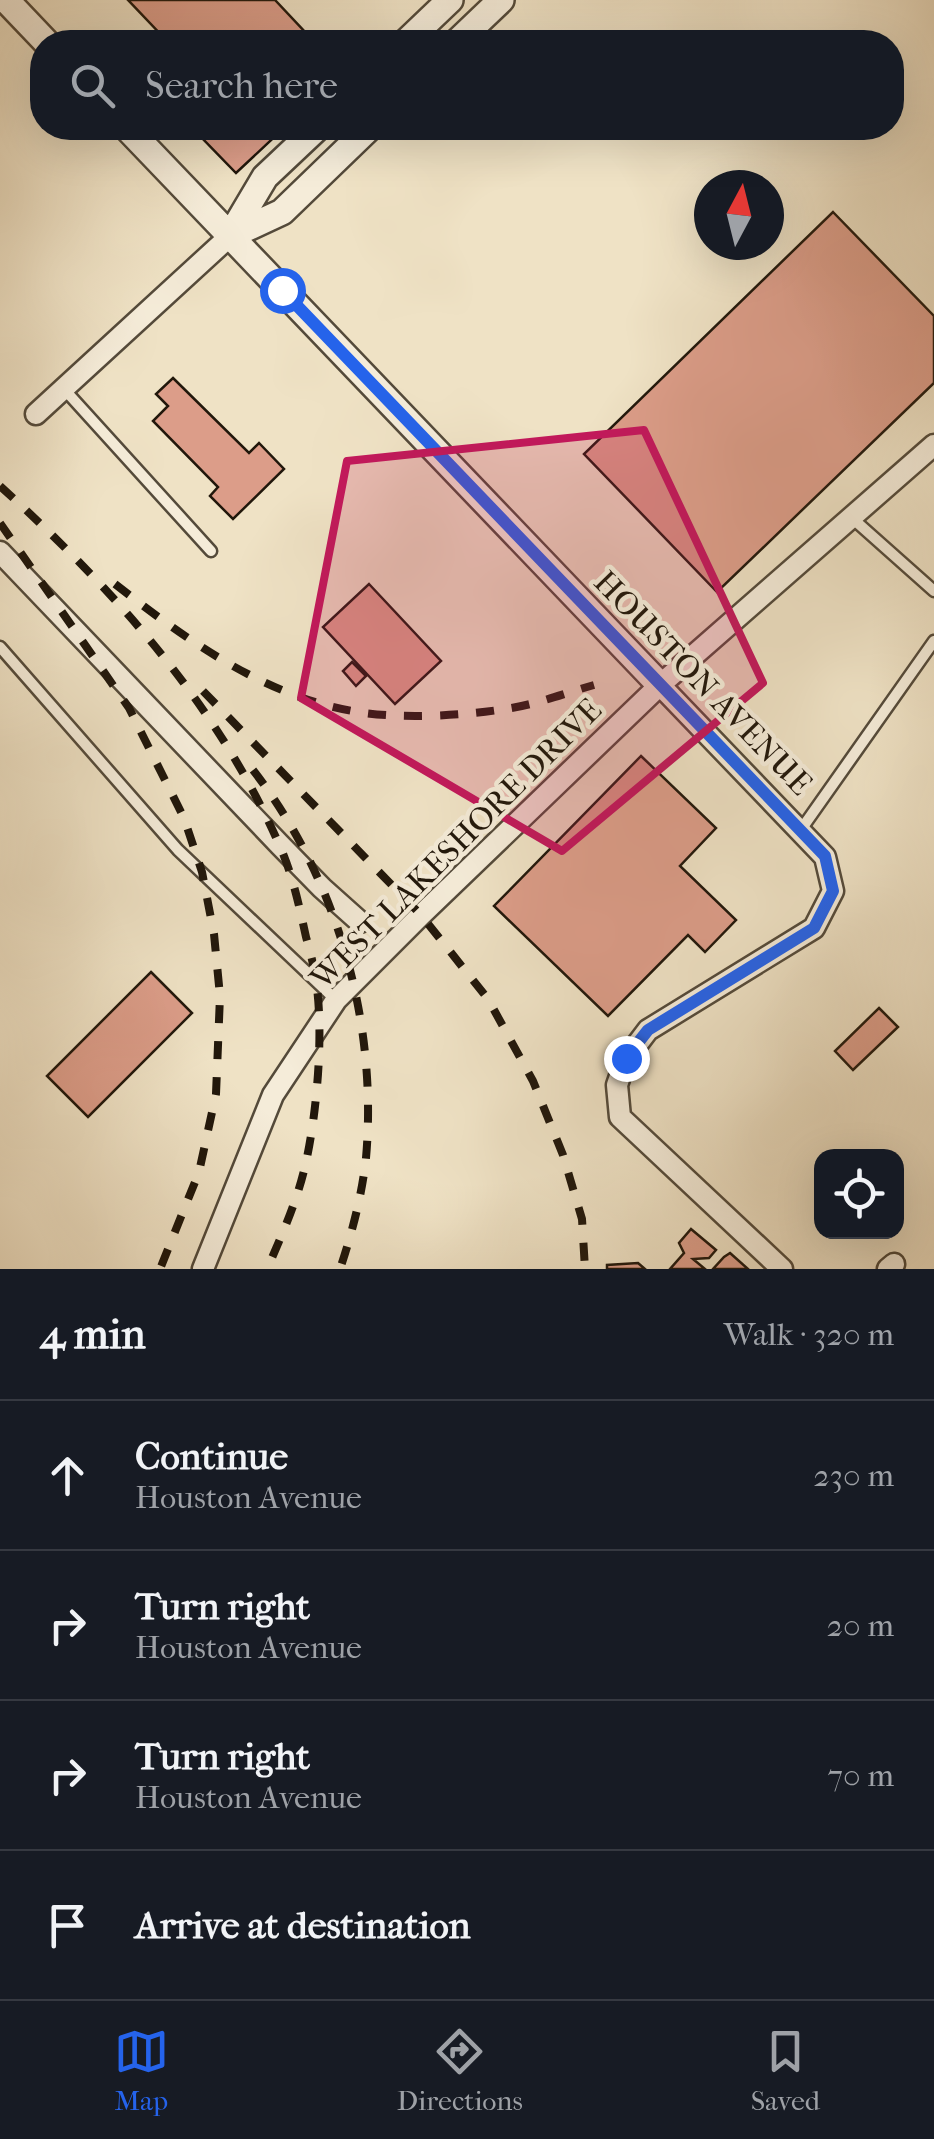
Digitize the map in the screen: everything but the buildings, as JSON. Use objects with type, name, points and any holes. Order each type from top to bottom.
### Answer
[{"type":"street","points":[[6,0],[35,30]]},
{"type":"street","points":[[419,30],[450,0]]},
{"type":"street","points":[[470,30],[501,0]]},
{"type":"street","name":"HOUSTON AVENUE","points":[[138,140],[825,856],[833,891],[814,928],[648,1030],[626,1058],[617,1084],[620,1118],[782,1269]]},
{"type":"street","points":[[36,414],[230,236],[265,177],[304,140]]},
{"type":"street","points":[[230,236],[282,212],[357,140]]},
{"type":"street","name":"WEST LAKESHORE DRIVE","points":[[203,1269],[273,1095],[336,1000],[660,685],[934,445]]},
{"type":"street","points":[[0,552],[280,845],[360,922]]},
{"type":"lane","points":[[64,388],[211,550]]},
{"type":"lane","points":[[851,518],[934,591]]},
{"type":"lane","points":[[800,831],[934,641]]},
{"type":"lane","points":[[0,647],[178,850],[336,1000]]},
{"type":"highlighted area","points":[[644,430],[763,683],[562,851],[301,698],[347,461]]},
{"type":"railway","points":[[0,486],[82,565],[158,650],[224,742],[253,791],[287,865],[316,981],[318,1072],[303,1176],[267,1269]]},
{"type":"railway","points":[[0,523],[129,708],[184,818],[202,872],[220,996],[216,1094],[199,1172],[160,1269]]},
{"type":"railway","points":[[115,584],[229,664],[324,705],[375,714],[450,715],[527,705],[594,685]]},
{"type":"railway","points":[[203,691],[421,915],[488,999],[533,1081],[563,1155],[582,1219],[585,1269]]},
{"type":"railway","points":[[253,770],[308,857],[329,904],[358,1004],[368,1107],[366,1158],[356,1214],[340,1269]]},
{"type":"route","points":[[282,290],[825,856],[833,891],[814,928],[648,1030],[626,1058]]}]
